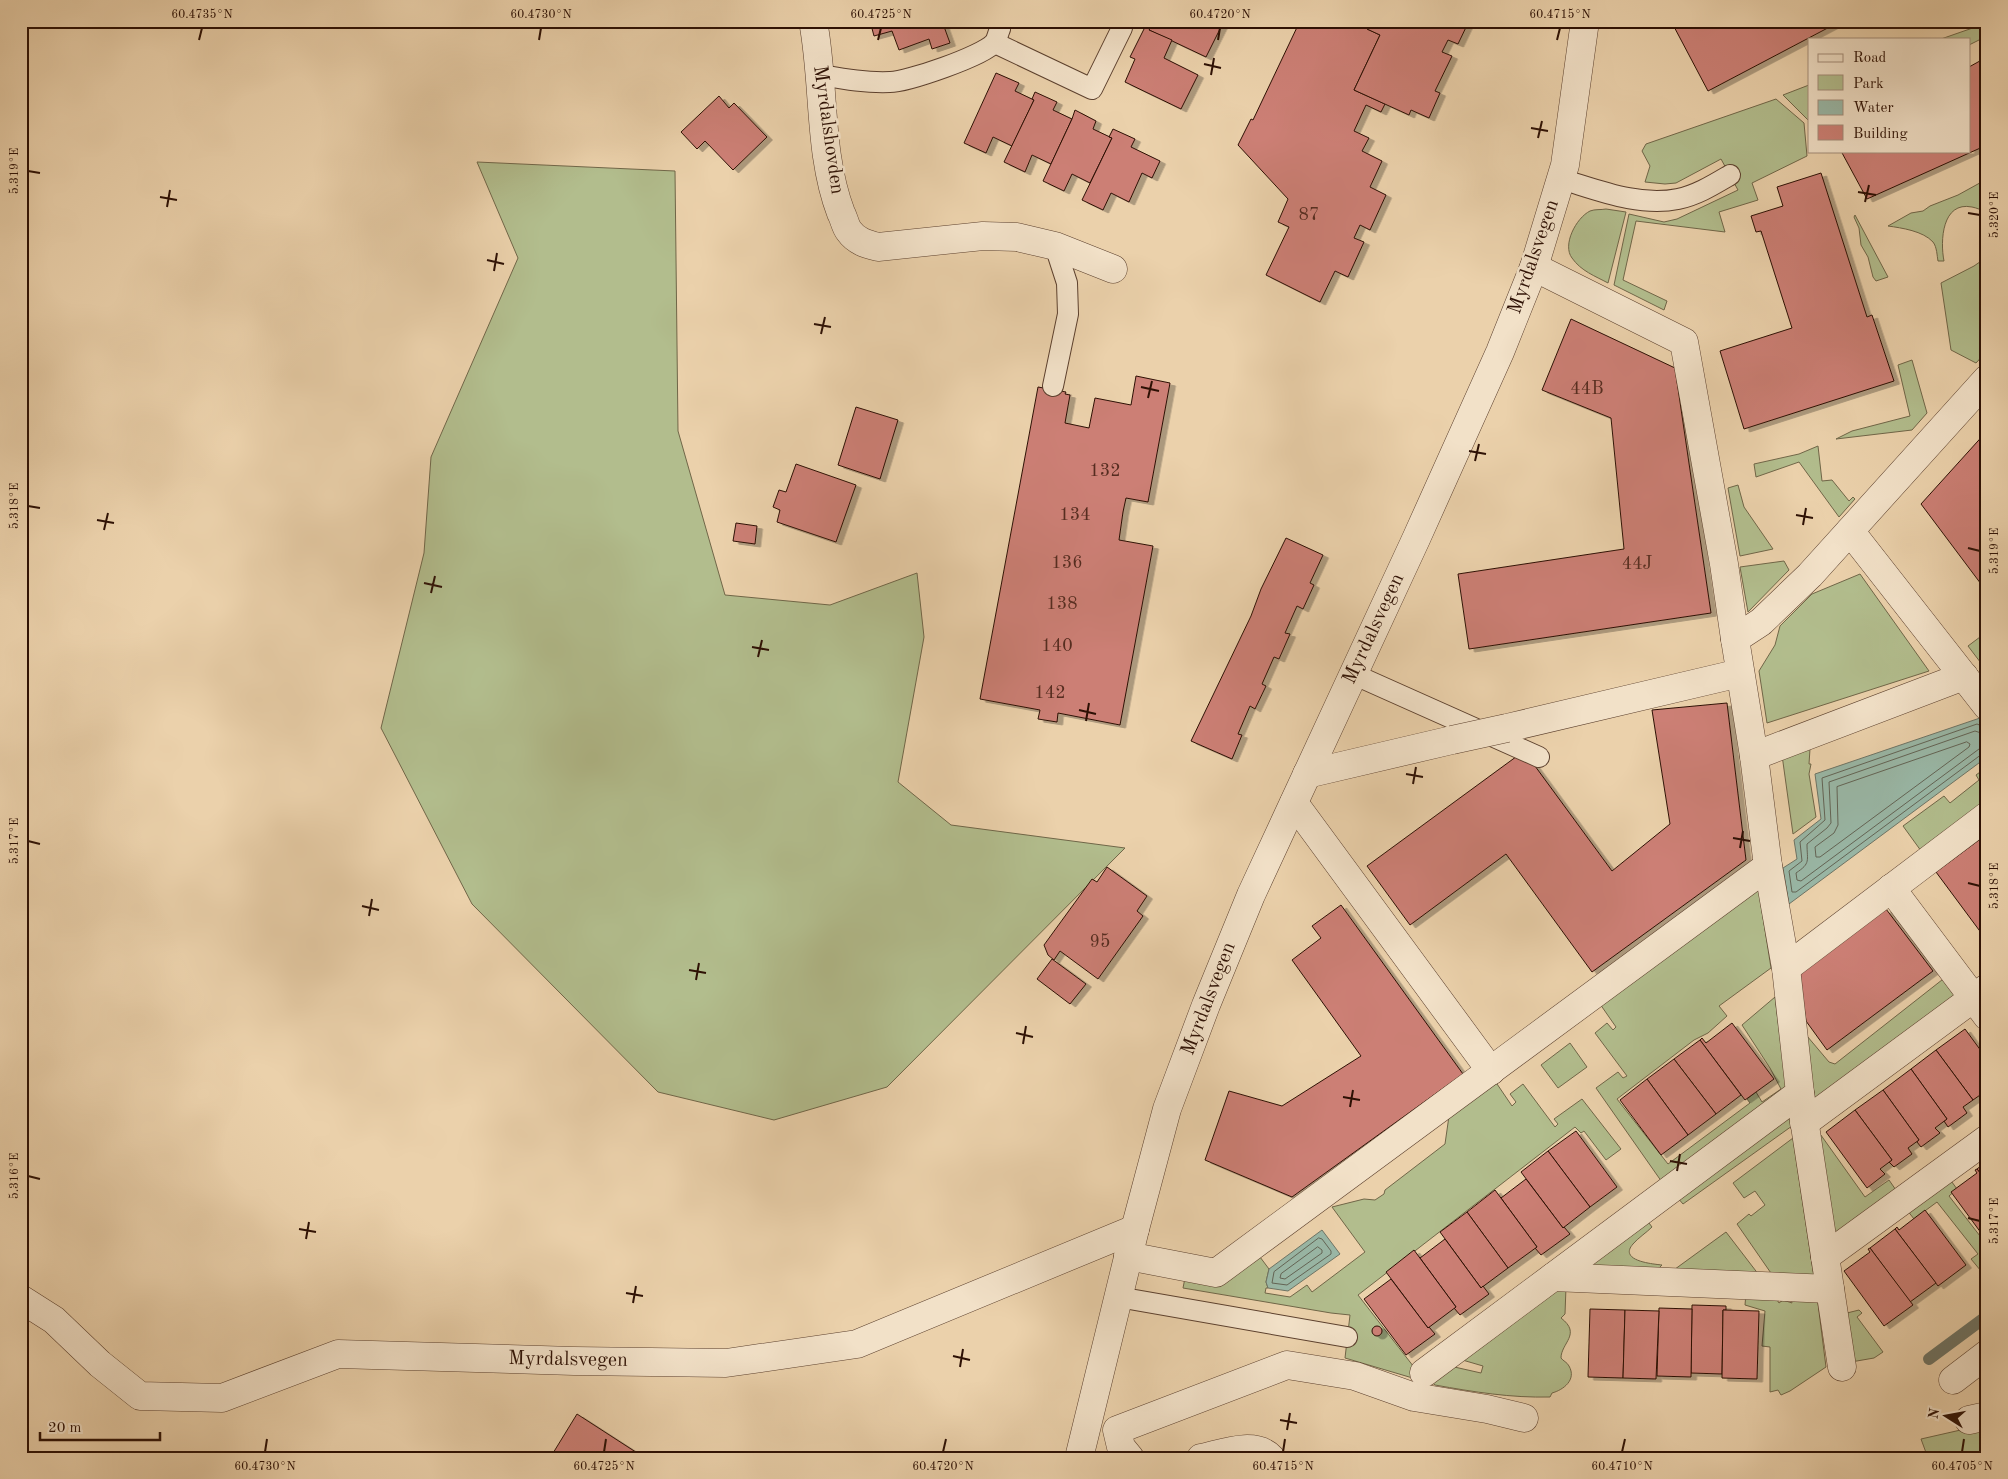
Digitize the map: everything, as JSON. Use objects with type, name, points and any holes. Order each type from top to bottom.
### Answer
[{"type":"street","name":"Myrdalshovden","points":[[813,21],[821,75],[823,118],[831,184],[848,230],[861,242],[878,247],[983,236],[1017,237],[1055,246],[1113,269]]},
{"type":"street","name":"Myrdalsvegen","points":[[1079,1458],[1128,1256],[1170,1100],[1251,895],[1500,352],[1534,267],[1561,179],[1566,155],[1585,21]]},
{"type":"street","points":[[1534,267],[1684,342],[1722,554],[1754,756],[1768,866],[1786,968],[1804,1123],[1842,1367]]},
{"type":"street","points":[[1735,639],[1761,622],[1810,575],[1987,379]]},
{"type":"street","points":[[1850,531],[1987,706]]},
{"type":"street","points":[[1307,774],[1740,673]]},
{"type":"street","points":[[1754,756],[1964,676]]},
{"type":"street","points":[[1294,803],[1491,1071]]},
{"type":"street","points":[[1786,968],[1987,816]]},
{"type":"street","points":[[1128,1256],[1216,1273],[1768,866]]},
{"type":"street","points":[[1804,1123],[1982,1001],[1891,888]]},
{"type":"street","points":[[1424,1373],[1800,1093]]},
{"type":"street","points":[[1825,1257],[1987,1138]]},
{"type":"street","name":"Myrdalsvegen","points":[[21,1299],[54,1320],[100,1364],[140,1396],[222,1398],[338,1354],[574,1361],[726,1363],[857,1344],[1135,1229]]},
{"type":"street","points":[[1553,1277],[1830,1289]]},
{"type":"street","points":[[1953,1380],[1987,1354]]},
{"type":"street","points":[[1130,1458],[1121,1447],[1118,1430],[1287,1365],[1355,1376],[1414,1397],[1487,1409],[1524,1418]]},
{"type":"street","points":[[1201,1458],[1250,1448],[1271,1458]]},
{"type":"lane","points":[[821,75],[858,82],[892,82],[938,70],[976,54],[994,43],[1000,29],[997,21]]},
{"type":"lane","points":[[994,43],[1092,89],[1122,28]]},
{"type":"lane","points":[[1561,179],[1629,199],[1659,202],[1678,199],[1702,191],[1730,175]]},
{"type":"lane","points":[[1053,386],[1068,314],[1067,283],[1055,246]]},
{"type":"lane","points":[[1353,674],[1539,757]]},
{"type":"lane","points":[[1118,1297],[1347,1337]]},
{"type":"green space","points":[[1987,23],[1987,36],[1970,44],[1970,38],[1944,38]]},
{"type":"green space","points":[[1808,85],[1808,120],[1783,95]]},
{"type":"green space","points":[[1776,99],[1804,123],[1807,156],[1752,183],[1758,200],[1719,212],[1725,232],[1636,221],[1623,280],[1667,301],[1664,310],[1614,285],[1629,214],[1664,222],[1677,219],[1738,190],[1721,159],[1676,183],[1645,182],[1650,166],[1642,151],[1646,144]]},
{"type":"green space","points":[[477,162],[675,171],[678,431],[725,595],[830,605],[917,573],[924,637],[898,782],[951,825],[1125,848],[887,1087],[774,1120],[658,1092],[472,904],[381,728],[424,553],[431,457],[518,258]]},
{"type":"green space","points":[[1987,179],[1987,213],[1974,207],[1962,207],[1954,210],[1949,216],[1945,224],[1942,243],[1944,261],[1938,261],[1935,246],[1929,238],[1912,231],[1888,226],[1911,213],[1923,211],[1930,206],[1958,195]]},
{"type":"green space","points":[[1606,209],[1626,212],[1608,283],[1588,273],[1569,253],[1572,232],[1580,219],[1592,210]]},
{"type":"green space","points":[[1855,215],[1888,277],[1876,281],[1873,277],[1868,257],[1861,245]]},
{"type":"green space","points":[[1987,257],[1987,351],[1976,363],[1951,350],[1941,283]]},
{"type":"green space","points":[[1912,360],[1927,413],[1912,430],[1836,439],[1852,431],[1910,416],[1898,365]]},
{"type":"green space","points":[[1818,446],[1822,481],[1832,480],[1849,501],[1853,497],[1855,499],[1839,517],[1799,462],[1756,477],[1754,464],[1799,454]]},
{"type":"green space","points":[[1738,485],[1744,507],[1773,549],[1740,556],[1728,488]]},
{"type":"green space","points":[[1784,561],[1789,570],[1748,612],[1740,567]]},
{"type":"green space","points":[[1860,574],[1929,671],[1767,723],[1759,671],[1775,645],[1780,626],[1812,594]]},
{"type":"green space","points":[[1984,634],[1987,638],[1987,671],[1968,646]]},
{"type":"green space","points":[[1810,749],[1809,764],[1811,764],[1809,774],[1816,817],[1793,834],[1782,755]]},
{"type":"green space","points":[[1987,767],[1987,808],[1924,855],[1903,826],[1944,796],[1950,803],[1979,780],[1976,775]]},
{"type":"green space","points":[[1758,886],[1771,968],[1719,1006],[1727,1016],[1708,1033],[1694,1040],[1617,1099],[1668,1164],[1750,1103],[1747,1099],[1756,1092],[1762,1102],[1781,1089],[1770,1068],[1742,1025],[1775,997],[1787,1092],[1664,1185],[1596,1088],[1618,1072],[1623,1078],[1627,1076],[1595,1033],[1607,1023],[1613,1030],[1616,1027],[1600,1004]]},
{"type":"green space","points":[[1947,976],[1960,995],[1813,1103],[1807,1036],[1829,1062],[1835,1064]]},
{"type":"green space","points":[[1570,1043],[1587,1067],[1558,1088],[1541,1065]]},
{"type":"green space","points":[[1495,1081],[1512,1106],[1516,1102],[1510,1094],[1523,1084],[1555,1127],[1558,1124],[1554,1119],[1582,1099],[1621,1149],[1606,1160],[1584,1131],[1581,1133],[1575,1127],[1358,1295],[1417,1371],[1416,1379],[1345,1358],[1350,1315],[1183,1288],[1185,1278],[1260,1257],[1269,1269],[1266,1282],[1268,1288],[1266,1288],[1265,1293],[1290,1297],[1307,1285],[1312,1292],[1365,1252],[1332,1207],[1364,1199],[1375,1200],[1384,1194],[1385,1190],[1445,1144],[1449,1116]]},
{"type":"green space","points":[[1790,1113],[1792,1126],[1683,1204],[1677,1197]]},
{"type":"green space","points":[[1818,1131],[1865,1197],[1889,1180],[1898,1193],[1834,1242]]},
{"type":"green space","points":[[1793,1138],[1814,1277],[1773,1276],[1737,1224],[1749,1214],[1751,1216],[1765,1205],[1755,1191],[1744,1198],[1733,1183]]},
{"type":"green space","points":[[1949,1178],[1957,1189],[1949,1196],[1987,1245],[1986,1277],[1971,1259],[1978,1254],[1937,1202],[1914,1219],[1907,1210]]},
{"type":"green space","points":[[1646,1219],[1652,1227],[1633,1244],[1630,1254],[1633,1258],[1662,1265],[1655,1272],[1578,1269]]},
{"type":"green space","points":[[1726,1232],[1759,1275],[1671,1272]]},
{"type":"green space","points":[[1554,1286],[1566,1287],[1565,1314],[1561,1318],[1570,1329],[1570,1334],[1561,1358],[1567,1363],[1571,1371],[1568,1384],[1552,1393],[1550,1397],[1521,1397],[1435,1385],[1429,1380],[1450,1366],[1481,1373],[1483,1366],[1459,1359]]},
{"type":"green space","points":[[1746,1293],[1774,1295],[1779,1303],[1783,1300],[1792,1303],[1791,1299],[1817,1296],[1826,1367],[1790,1391],[1781,1395],[1778,1390],[1770,1392],[1770,1347],[1762,1346],[1765,1311],[1745,1305]]},
{"type":"green space","points":[[1859,1310],[1862,1313],[1857,1317],[1883,1352],[1874,1358],[1851,1362],[1843,1314]]},
{"type":"green space","points":[[1987,1424],[1987,1458],[1928,1458],[1921,1439]]},
{"type":"water","points":[[1980,718],[1987,726],[1987,757],[1789,904],[1783,868],[1797,859],[1794,840],[1821,819],[1815,774]]},
{"type":"water","points":[[1322,1230],[1340,1254],[1288,1291],[1268,1288],[1266,1282],[1269,1269]]},
{"type":"building","points":[[870,21],[942,21],[950,43],[932,49],[929,39],[899,50],[892,31],[874,36]]},
{"type":"building","points":[[1154,21],[1219,21],[1223,23],[1206,57],[1149,30]]},
{"type":"building","points":[[1300,21],[1363,21],[1369,24],[1367,29],[1380,35],[1354,90],[1385,104],[1381,112],[1366,105],[1354,131],[1369,138],[1362,151],[1382,161],[1370,187],[1386,195],[1370,230],[1360,225],[1354,238],[1364,242],[1348,277],[1335,271],[1320,302],[1266,275],[1289,227],[1278,222],[1288,199],[1238,145],[1251,119],[1253,120]]},
{"type":"building","points":[[1371,21],[1469,21],[1458,44],[1448,40],[1442,52],[1452,56],[1435,91],[1440,93],[1429,118],[1411,110],[1409,115],[1354,90],[1380,35],[1367,29]]},
{"type":"building","points":[[1671,21],[1841,21],[1808,38],[1708,91]]},
{"type":"building","points":[[1146,25],[1151,27],[1149,30],[1172,40],[1164,58],[1198,75],[1181,109],[1125,82],[1135,59],[1130,57]]},
{"type":"building","points":[[1987,57],[1987,145],[1867,199],[1842,152],[1970,152],[1970,66]]},
{"type":"building","points":[[996,73],[1019,83],[1015,91],[1034,100],[1012,146],[993,137],[986,153],[964,143]]},
{"type":"building","points":[[1035,92],[1057,102],[1053,110],[1072,119],[1051,164],[1032,155],[1025,172],[1004,162],[1034,100],[1032,99]]},
{"type":"building","points":[[719,96],[729,108],[734,103],[767,137],[733,170],[705,141],[697,149],[681,132]]},
{"type":"building","points":[[1075,110],[1096,121],[1093,129],[1112,138],[1090,183],[1072,174],[1064,191],[1043,181]]},
{"type":"building","points":[[1113,129],[1135,139],[1131,147],[1160,161],[1152,178],[1142,173],[1129,202],[1111,193],[1103,210],[1082,200],[1112,138],[1109,137]]},
{"type":"building","points":[[1821,173],[1867,317],[1872,315],[1894,381],[1744,429],[1720,351],[1792,328],[1761,231],[1756,232],[1751,216],[1783,206],[1777,187]]},
{"type":"building","points":[[1571,319],[1675,368],[1711,613],[1469,649],[1458,574],[1624,549],[1611,418],[1542,390]]},
{"type":"building","points":[[1136,376],[1170,383],[1148,502],[1126,498],[1123,512],[1119,540],[1153,546],[1120,725],[1058,713],[1057,722],[1038,719],[1040,710],[980,699],[1038,387],[1066,392],[1065,394],[1070,395],[1065,423],[1089,428],[1095,398],[1131,405]]},
{"type":"building","points":[[856,407],[898,420],[880,479],[838,465]]},
{"type":"building","points":[[1987,431],[1987,592],[1921,504]]},
{"type":"building","points":[[796,464],[856,485],[836,542],[777,522],[780,510],[773,507],[779,490],[786,492]]},
{"type":"building","points":[[736,523],[757,526],[755,544],[733,541]]},
{"type":"building","points":[[1286,538],[1323,555],[1310,583],[1314,585],[1303,609],[1297,606],[1285,633],[1290,634],[1279,659],[1274,657],[1262,684],[1266,686],[1255,709],[1250,706],[1238,734],[1242,735],[1232,759],[1191,741]]},
{"type":"building","points":[[1727,703],[1746,860],[1592,972],[1506,854],[1410,925],[1367,866],[1524,751],[1612,871],[1670,824],[1652,710]]},
{"type":"building","points":[[1987,834],[1987,931],[1982,934],[1936,872]]},
{"type":"building","points":[[1107,867],[1147,896],[1137,911],[1143,916],[1098,979],[1060,951],[1054,960],[1048,955],[1044,945],[1092,879],[1097,882]]},
{"type":"building","points":[[1341,905],[1463,1074],[1292,1197],[1205,1160],[1229,1091],[1282,1106],[1361,1056],[1292,960],[1321,938],[1312,926]]},
{"type":"building","points":[[1886,909],[1933,971],[1827,1050],[1806,1021],[1799,975]]},
{"type":"building","points":[[1052,959],[1086,984],[1070,1004],[1037,979]]},
{"type":"building","points":[[1732,1023],[1774,1079],[1745,1100],[1700,1040],[1702,1038],[1706,1043]]},
{"type":"building","points":[[1965,1029],[1987,1059],[1986,1098],[1983,1093],[1973,1100],[1936,1050]]},
{"type":"building","points":[[1700,1040],[1741,1095],[1716,1114],[1674,1059]]},
{"type":"building","points":[[1936,1050],[1973,1100],[1963,1107],[1967,1113],[1948,1127],[1944,1121],[1947,1119],[1911,1069]]},
{"type":"building","points":[[1674,1059],[1716,1114],[1688,1135],[1647,1079]]},
{"type":"building","points":[[1911,1069],[1947,1119],[1935,1128],[1940,1133],[1921,1147],[1917,1142],[1919,1140],[1883,1090]]},
{"type":"building","points":[[1647,1079],[1688,1135],[1661,1155],[1620,1100]]},
{"type":"building","points":[[1883,1090],[1919,1140],[1908,1148],[1912,1154],[1894,1167],[1889,1162],[1892,1160],[1855,1110]]},
{"type":"building","points":[[1855,1110],[1892,1160],[1880,1169],[1885,1174],[1867,1188],[1826,1132]]},
{"type":"building","points":[[1576,1131],[1617,1187],[1590,1207],[1548,1151]]},
{"type":"building","points":[[1548,1151],[1590,1207],[1563,1228],[1521,1172]]},
{"type":"building","points":[[1987,1161],[1987,1182],[1977,1169]]},
{"type":"building","points":[[1977,1169],[1987,1182],[1987,1241],[1951,1192],[1977,1173],[1975,1170]]},
{"type":"building","points":[[1526,1179],[1563,1228],[1570,1234],[1541,1255],[1501,1198]]},
{"type":"building","points":[[1495,1190],[1537,1247],[1508,1268],[1467,1212]]},
{"type":"building","points":[[1925,1210],[1966,1265],[1938,1286],[1895,1229],[1897,1227],[1899,1230]]},
{"type":"building","points":[[1467,1212],[1508,1268],[1481,1288],[1440,1232]]},
{"type":"building","points":[[1895,1229],[1936,1283],[1910,1302],[1870,1248]]},
{"type":"building","points":[[1445,1239],[1481,1288],[1483,1286],[1489,1294],[1460,1315],[1420,1258]]},
{"type":"building","points":[[1870,1248],[1913,1305],[1884,1326],[1844,1271],[1870,1252],[1868,1249]]},
{"type":"building","points":[[1414,1250],[1456,1307],[1428,1328],[1386,1272]]},
{"type":"building","points":[[1391,1279],[1428,1328],[1435,1334],[1406,1355],[1364,1299]]},
{"type":"building","points":[[1692,1305],[1726,1306],[1726,1310],[1723,1310],[1722,1374],[1691,1373]]},
{"type":"building","points":[[1659,1308],[1692,1309],[1691,1377],[1657,1376]]},
{"type":"building","points":[[1590,1309],[1625,1310],[1623,1378],[1588,1377]]},
{"type":"building","points":[[1625,1310],[1659,1311],[1656,1379],[1623,1378]]},
{"type":"building","points":[[1723,1310],[1759,1311],[1757,1379],[1722,1378]]},
{"type":"building","points":[[1377,1326],[1382,1331],[1377,1336],[1372,1331]]},
{"type":"building","points":[[577,1414],[645,1458],[550,1458]]},
{"type":"waterway","points":[[1929,1359],[1987,1316]]}]
